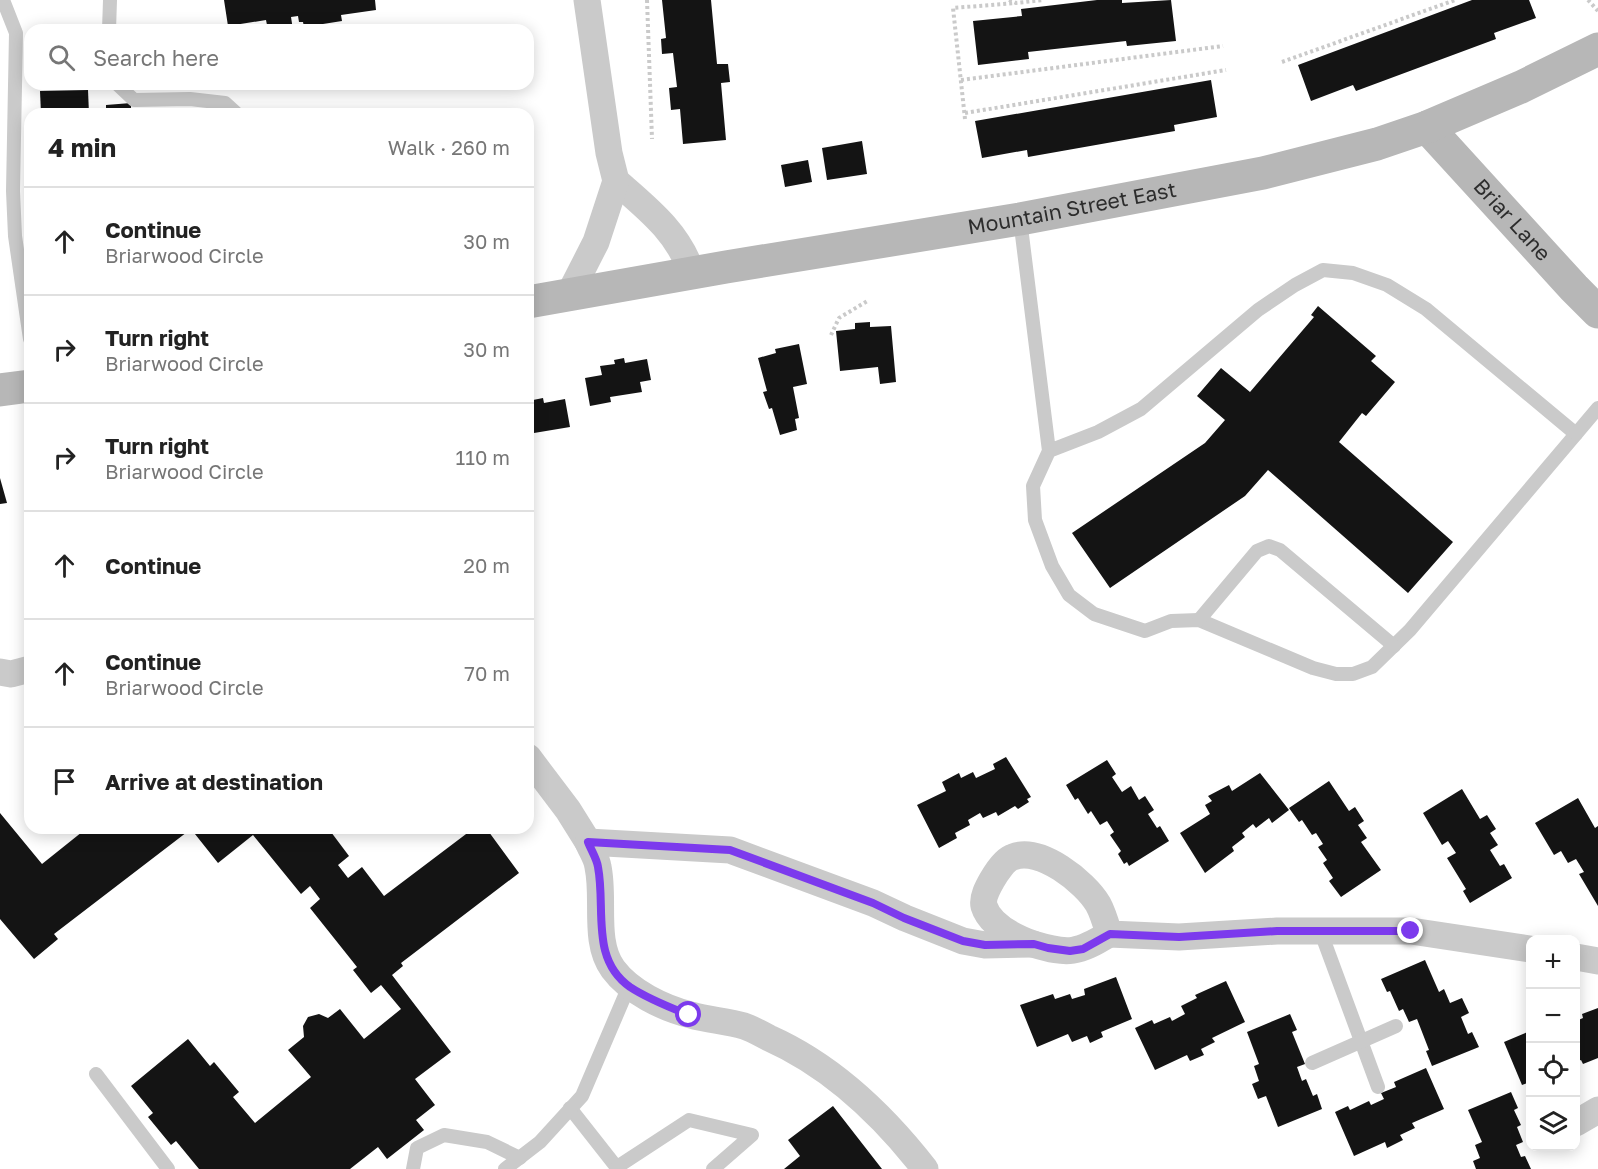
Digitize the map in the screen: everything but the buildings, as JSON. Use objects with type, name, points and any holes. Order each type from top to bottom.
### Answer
[{"type":"main road","name":"Mountain Street East","points":[[534,301],[1020,219],[1263,173],[1377,144],[1427,127],[1521,87],[1598,49]]},
{"type":"main road","name":"Briar Lane","points":[[1427,127],[1598,312]]},
{"type":"main road","points":[[0,390],[24,387]]},
{"type":"street","points":[[568,296],[596,242],[616,182],[609,153],[587,0]]},
{"type":"street","points":[[616,182],[662,223],[685,254],[692,273]]},
{"type":"street","points":[[0,672],[12,674],[24,671]]},
{"type":"street","points":[[534,765],[568,810],[588,842],[598,865],[606,958],[621,979],[661,1004],[689,1015],[745,1026],[789,1046],[819,1065],[859,1097],[900,1137],[925,1169]]},
{"type":"street","points":[[588,842],[730,850],[873,903],[963,941],[994,945],[1034,944]]},
{"type":"street","points":[[1110,934],[1098,904],[1084,885],[1072,875],[1043,859],[1027,855],[1012,857],[993,878],[983,899],[984,907],[1003,930],[1019,940],[1070,951],[1083,949],[1110,934],[1179,937],[1320,930],[1411,931],[1526,948]]},
{"type":"street","points":[[1580,958],[1598,961]]},
{"type":"street","points":[[1580,1120],[1598,1110]]},
{"type":"lane","points":[[3,0],[16,33],[13,190],[15,237],[24,284]]},
{"type":"lane","points":[[109,24],[110,0]]},
{"type":"lane","points":[[123,90],[134,100],[190,99],[225,103],[230,108]]},
{"type":"lane","points":[[1020,219],[1049,451],[1033,486],[1035,519],[1052,566],[1069,595],[1094,614],[1145,631],[1172,621],[1199,620],[1313,668],[1336,674],[1353,674],[1372,667],[1410,630],[1598,408]]},
{"type":"lane","points":[[1049,451],[1098,432],[1142,409],[1258,310],[1295,285],[1323,270],[1353,273],[1387,285],[1426,309],[1576,434]]},
{"type":"lane","points":[[1199,620],[1257,551],[1269,546],[1280,550],[1394,646]]},
{"type":"lane","points":[[1320,930],[1378,1087]]},
{"type":"lane","points":[[505,1169],[540,1142],[582,1096],[629,986]]},
{"type":"lane","points":[[1312,1063],[1396,1026]]},
{"type":"lane","points":[[96,1074],[168,1169]]},
{"type":"lane","points":[[570,1108],[617,1168],[689,1120],[752,1134],[713,1169]]},
{"type":"lane","points":[[413,1169],[417,1148],[444,1135],[487,1142],[519,1158]]},
{"type":"path","points":[[646,0],[652,139]]},
{"type":"path","points":[[1010,0],[1016,3]]},
{"type":"path","points":[[965,119],[953,8],[1043,0]]},
{"type":"path","points":[[1282,62],[1455,0]]},
{"type":"path","points":[[1588,0],[1598,11]]},
{"type":"path","points":[[961,80],[1222,46]]},
{"type":"path","points":[[964,113],[1226,70]]},
{"type":"path","points":[[831,335],[839,318],[869,300]]},
{"type":"route","points":[[689,1015],[661,1004],[629,986],[606,958],[598,865],[588,842],[730,850],[873,903],[963,941],[985,945],[1034,944],[1070,951],[1083,949],[1110,934],[1179,937],[1277,931],[1411,931]]}]
